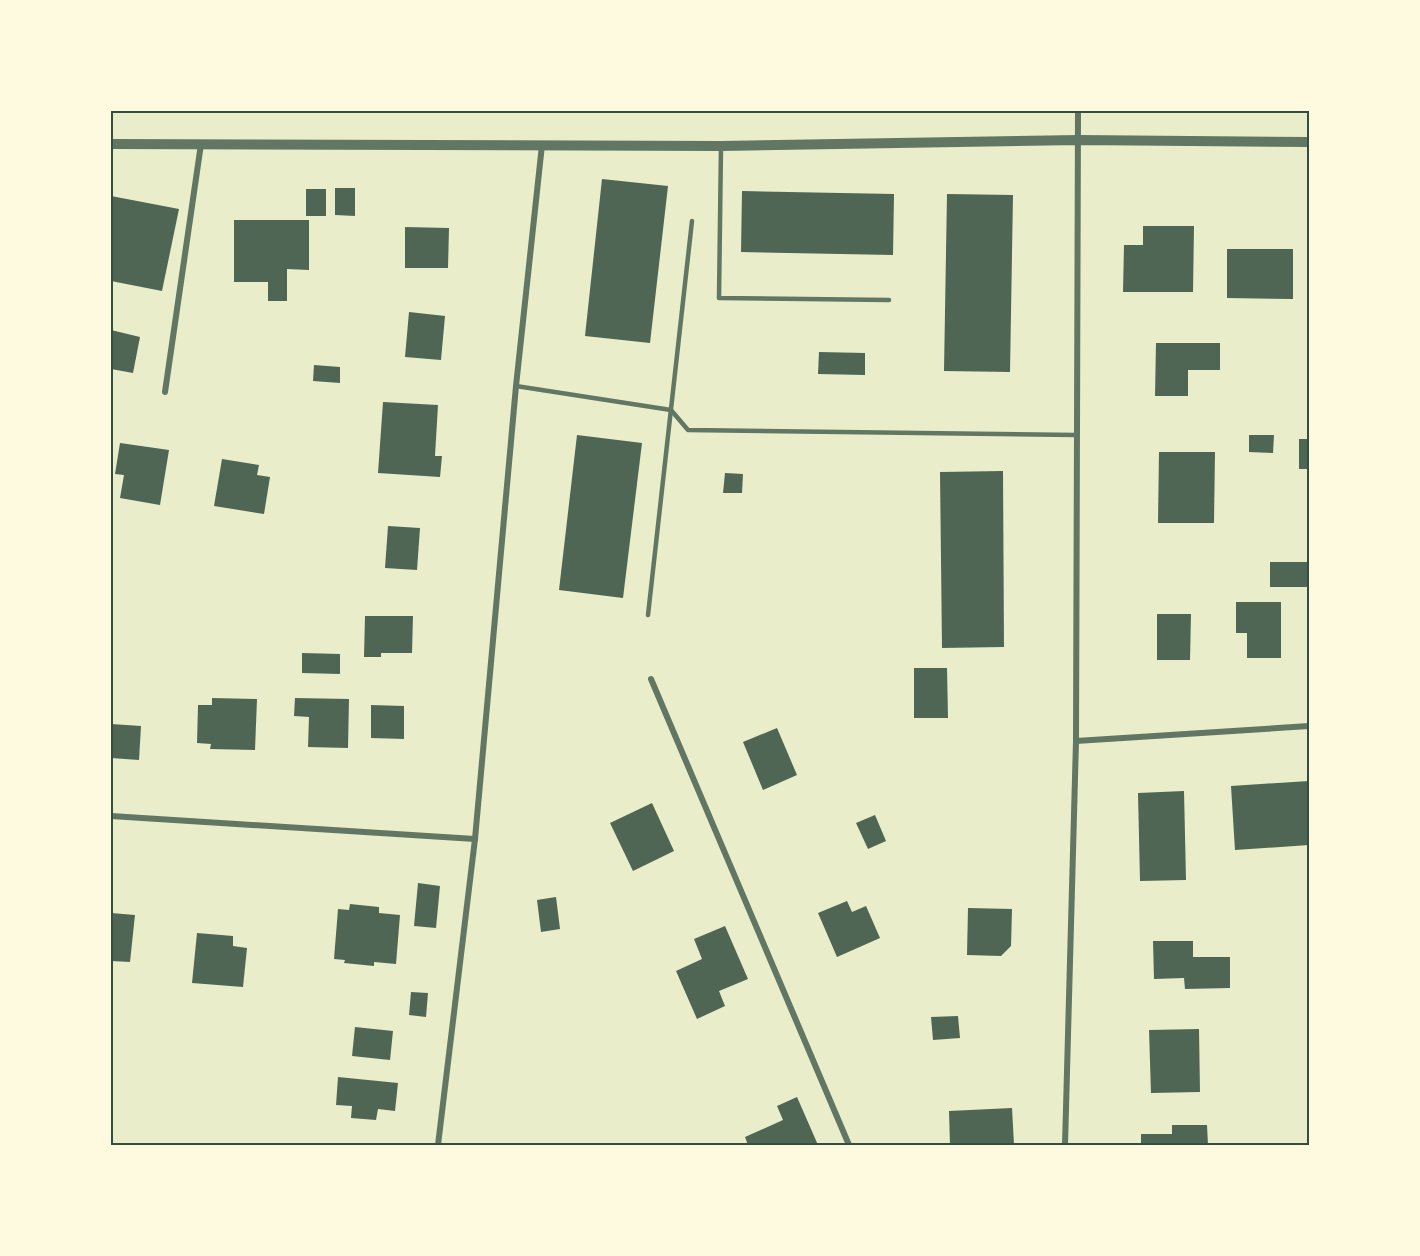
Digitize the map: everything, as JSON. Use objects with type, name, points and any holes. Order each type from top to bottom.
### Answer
[{"type":"street","points":[[1065,1145],[1076,741],[1078,111]]},
{"type":"street","points":[[111,144],[722,146],[1079,140],[1309,142]]},
{"type":"street","points":[[165,392],[201,144]]},
{"type":"street","points":[[438,1145],[475,839],[516,386],[542,145]]},
{"type":"street","points":[[651,680],[849,1145]]},
{"type":"street","points":[[1076,741],[1309,726]]},
{"type":"street","points":[[111,816],[475,839]]},
{"type":"lane","points":[[722,146],[719,298],[889,300]]},
{"type":"lane","points":[[648,615],[692,221]]},
{"type":"lane","points":[[516,386],[671,410],[688,430],[1076,435]]},
{"type":"building","points":[[602,179],[668,186],[650,343],[585,336]]},
{"type":"building","points":[[335,188],[355,188],[355,216],[335,215]]},
{"type":"building","points":[[306,189],[326,189],[326,216],[306,216]]},
{"type":"building","points":[[742,191],[894,194],[893,255],[741,252]]},
{"type":"building","points":[[947,194],[1013,195],[1010,372],[944,371]]},
{"type":"building","points":[[111,196],[179,209],[162,291],[111,281]]},
{"type":"building","points":[[234,220],[309,220],[309,270],[287,269],[287,301],[268,301],[268,282],[234,282]]},
{"type":"building","points":[[1143,226],[1194,226],[1193,292],[1123,292],[1124,245],[1143,245]]},
{"type":"building","points":[[405,227],[449,228],[448,268],[405,268]]},
{"type":"building","points":[[1227,249],[1293,249],[1293,299],[1227,298]]},
{"type":"building","points":[[409,312],[445,316],[441,360],[405,357]]},
{"type":"building","points":[[111,330],[140,337],[133,373],[111,369]]},
{"type":"building","points":[[1156,343],[1220,343],[1220,370],[1188,370],[1188,396],[1155,396]]},
{"type":"building","points":[[819,352],[865,353],[865,375],[818,374]]},
{"type":"building","points":[[314,365],[340,367],[340,383],[313,381]]},
{"type":"building","points":[[383,402],[438,405],[435,456],[442,456],[440,477],[378,473]]},
{"type":"building","points":[[577,435],[642,443],[623,598],[559,590]]},
{"type":"building","points":[[1249,435],[1274,435],[1273,453],[1249,452]]},
{"type":"building","points":[[1299,439],[1309,439],[1309,469],[1299,469]]},
{"type":"building","points":[[120,443],[169,450],[160,505],[120,498],[124,475],[115,474]]},
{"type":"building","points":[[1159,452],[1215,452],[1214,523],[1158,523]]},
{"type":"building","points":[[222,459],[259,465],[257,475],[270,477],[264,514],[214,506]]},
{"type":"building","points":[[1003,471],[1004,647],[942,648],[940,472]]},
{"type":"building","points":[[725,473],[743,474],[742,493],[723,493]]},
{"type":"building","points":[[388,526],[420,528],[417,570],[385,568]]},
{"type":"building","points":[[1270,562],[1307,562],[1307,587],[1270,587]]},
{"type":"building","points":[[1236,602],[1281,602],[1281,658],[1247,658],[1247,633],[1236,633]]},
{"type":"building","points":[[1157,614],[1191,614],[1190,660],[1157,660]]},
{"type":"building","points":[[365,616],[413,616],[412,653],[381,653],[381,657],[364,657]]},
{"type":"building","points":[[302,653],[340,654],[340,674],[302,673]]},
{"type":"building","points":[[914,668],[947,668],[948,718],[914,718]]},
{"type":"building","points":[[212,698],[257,699],[255,750],[210,749],[211,744],[197,743],[198,705],[212,705]]},
{"type":"building","points":[[295,698],[349,699],[348,748],[308,747],[309,717],[294,716]]},
{"type":"building","points":[[371,705],[404,706],[404,739],[371,738]]},
{"type":"building","points":[[111,724],[141,726],[139,760],[111,758]]},
{"type":"building","points":[[777,728],[797,775],[763,790],[743,742]]},
{"type":"building","points":[[1309,781],[1309,845],[1235,850],[1231,786]]},
{"type":"building","points":[[1184,791],[1186,880],[1140,881],[1138,793]]},
{"type":"building","points":[[652,803],[674,851],[633,871],[610,823]]},
{"type":"building","points":[[875,815],[886,841],[868,849],[856,823]]},
{"type":"building","points":[[418,883],[440,886],[436,928],[414,926]]},
{"type":"building","points":[[556,897],[560,929],[541,932],[537,900]]},
{"type":"building","points":[[847,901],[852,912],[866,906],[880,938],[837,957],[818,913]]},
{"type":"building","points":[[350,904],[379,907],[379,913],[400,915],[396,964],[374,962],[374,966],[344,963],[345,960],[334,959],[338,909],[349,910]]},
{"type":"building","points":[[968,908],[1012,909],[1011,946],[1001,956],[967,955]]},
{"type":"building","points":[[111,913],[135,915],[130,962],[111,961]]},
{"type":"building","points":[[725,926],[748,979],[719,991],[725,1006],[697,1019],[676,971],[702,959],[694,939]]},
{"type":"building","points":[[197,933],[233,936],[233,946],[247,948],[243,987],[192,983]]},
{"type":"building","points":[[1153,941],[1193,941],[1193,957],[1230,957],[1230,988],[1185,989],[1184,978],[1154,979]]},
{"type":"building","points":[[411,992],[428,993],[426,1017],[409,1015]]},
{"type":"building","points":[[958,1016],[960,1038],[933,1040],[931,1017]]},
{"type":"building","points":[[355,1027],[393,1031],[390,1060],[352,1056]]},
{"type":"building","points":[[1199,1029],[1200,1092],[1151,1093],[1149,1030]]},
{"type":"building","points":[[338,1077],[398,1083],[395,1111],[378,1109],[376,1120],[351,1118],[352,1106],[336,1105]]},
{"type":"building","points":[[797,1097],[818,1145],[748,1145],[745,1137],[783,1120],[777,1106]]},
{"type":"building","points":[[1012,1108],[1014,1145],[950,1145],[949,1111]]},
{"type":"building","points":[[1172,1125],[1207,1125],[1208,1145],[1141,1145],[1141,1134],[1172,1134]]}]
